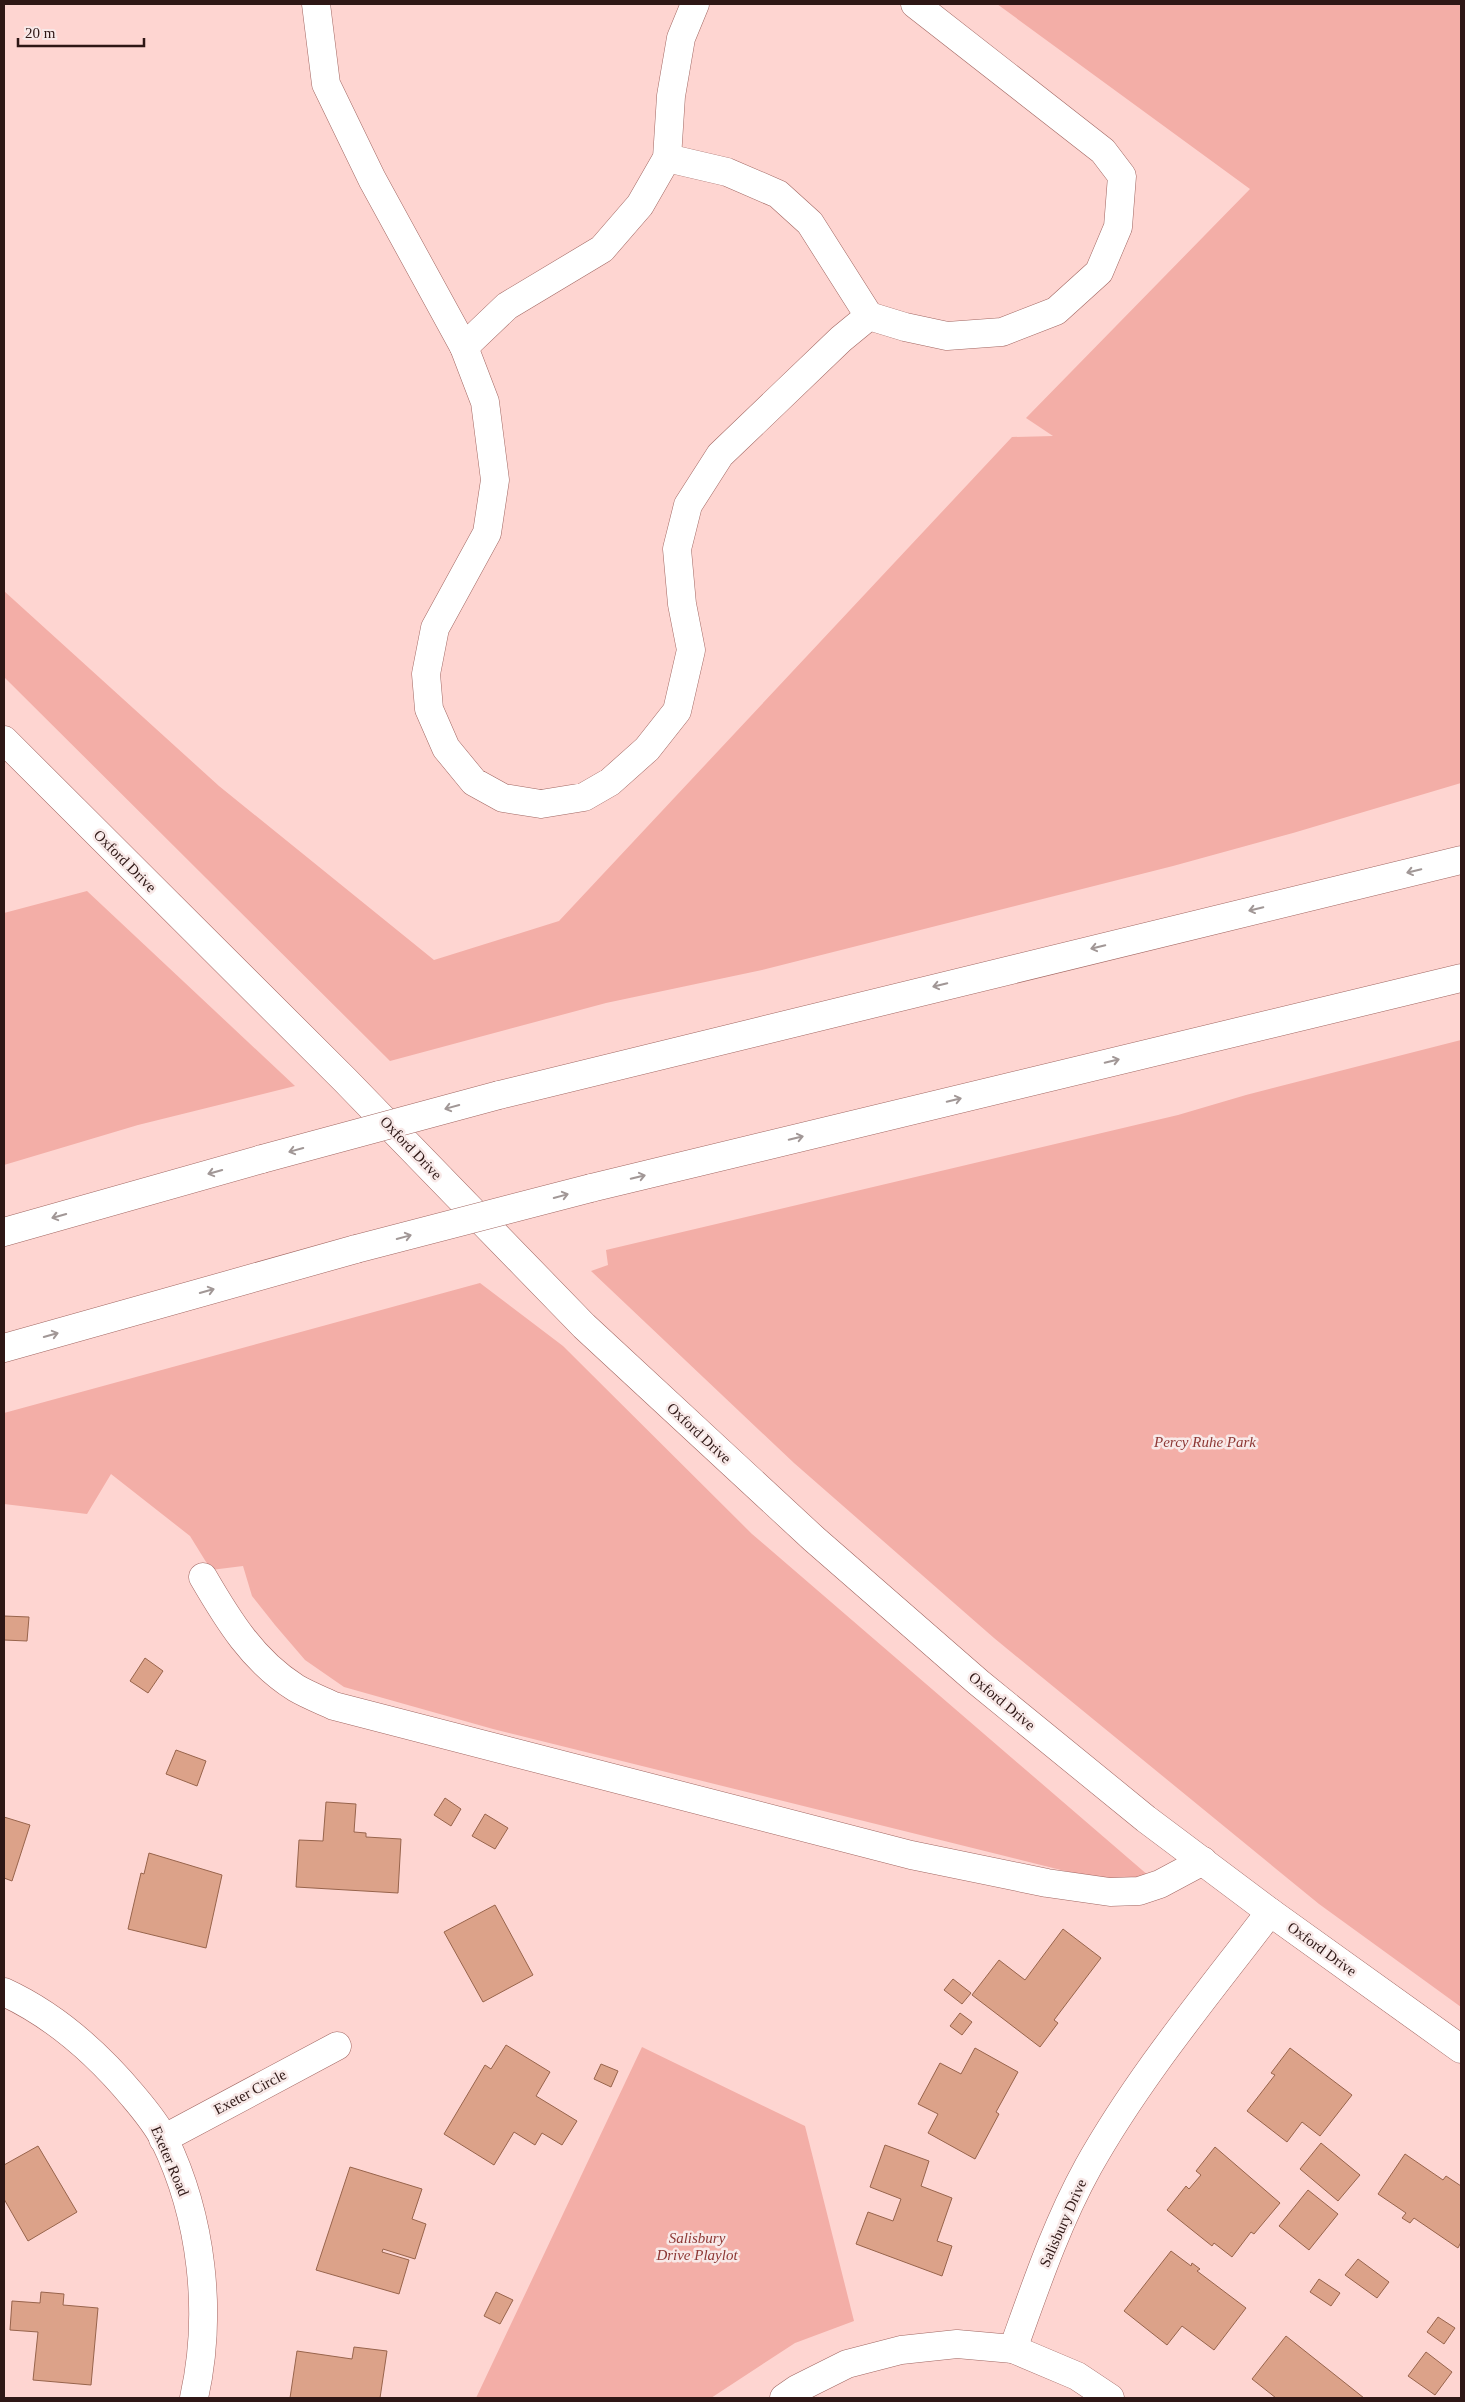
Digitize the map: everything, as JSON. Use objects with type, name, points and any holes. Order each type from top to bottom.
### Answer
[{"type":"main road","points":[[316,4],[326,84],[372,179],[464,347],[485,402],[495,480],[488,533],[435,628],[426,674],[429,709],[446,748],[474,782],[503,798],[541,804],[584,797],[610,782],[647,749],[677,711],[691,650],[682,604],[677,549],[688,505],[720,455],[841,339],[869,316]]},
{"type":"main road","points":[[464,347],[507,306],[602,249],[640,205],[667,158],[671,96],[681,38],[695,4]]},
{"type":"main road","points":[[667,158],[727,172],[778,194],[810,223],[869,316],[947,336],[1002,332],[1056,311],[1099,272],[1118,227],[1122,176],[1103,150],[915,4]]},
{"type":"main road","name":"Oxford Drive","points":[[4,740],[345,1080],[584,1326],[814,1540],[978,1682],[1146,1819],[1270,1912],[1461,2049]]},
{"type":"main road","points":[[4,1232],[262,1159],[500,1095],[1461,860]]},
{"type":"main road","points":[[4,1348],[356,1249],[591,1188],[1461,978]]},
{"type":"main road","points":[[203,1577],[230,1625],[257,1657],[296,1688],[334,1706],[911,1855],[1047,1883],[1110,1892],[1139,1891],[1160,1884],[1203,1861]]},
{"type":"main road","name":"Salisbury Drive","points":[[1013,2349],[1049,2251],[1092,2161],[1134,2091],[1270,1912]]},
{"type":"main road","name":"Exeter Road","points":[[4,1992],[60,2025],[108,2067],[150,2117],[164,2139],[185,2193],[198,2250],[204,2308],[201,2366],[194,2398]]},
{"type":"main road","name":"Exeter Circle","points":[[164,2139],[337,2046]]},
{"type":"main road","points":[[784,2398],[797,2389],[847,2364],[901,2350],[957,2344],[1013,2349],[1077,2376],[1110,2398]]},
{"type":"green space","points":[[997,4],[1461,4],[1461,783],[1293,833],[1173,866],[762,970],[606,1003],[390,1061],[4,677],[4,591],[219,786],[434,960],[559,921],[1012,437],[1053,436],[1026,418],[1250,189]]},
{"type":"green space","points":[[87,891],[295,1086],[138,1125],[4,1165],[4,913]]},
{"type":"green space","name":"Percy Ruhe Park","points":[[1461,1040],[1461,2007],[1319,1904],[994,1638],[794,1463],[591,1271],[608,1265],[606,1250],[1178,1115],[1246,1095]]},
{"type":"green space","points":[[480,1283],[563,1346],[752,1534],[1149,1876],[1109,1880],[1065,1871],[493,1729],[344,1687],[305,1660],[275,1625],[252,1596],[243,1566],[211,1570],[190,1536],[111,1474],[87,1514],[4,1504],[4,1413]]},
{"type":"green space","name":"Salisbury Drive Playlot","points":[[642,2047],[805,2126],[854,2321],[795,2343],[711,2398],[476,2398]]},
{"type":"building","points":[[4,1616],[29,1617],[27,1641],[4,1640]]},
{"type":"building","points":[[145,1658],[163,1671],[148,1693],[130,1681]]},
{"type":"building","points":[[176,1750],[206,1761],[197,1786],[166,1774]]},
{"type":"building","points":[[445,1798],[461,1809],[451,1826],[434,1815]]},
{"type":"building","points":[[326,1802],[356,1804],[354,1832],[366,1833],[366,1837],[401,1839],[398,1893],[296,1887],[299,1840],[323,1841]]},
{"type":"building","points":[[485,1814],[508,1828],[495,1849],[472,1836]]},
{"type":"building","points":[[4,1817],[30,1825],[12,1881],[4,1878]]},
{"type":"building","points":[[149,1853],[222,1875],[206,1948],[128,1929],[141,1873],[144,1874]]},
{"type":"building","points":[[495,1905],[533,1975],[483,2002],[444,1932]]},
{"type":"building","points":[[1063,1929],[1101,1958],[1054,2020],[1058,2023],[1040,2047],[972,1995],[999,1960],[1025,1980]]},
{"type":"building","points":[[953,1979],[971,1993],[962,2004],[944,1990]]},
{"type":"building","points":[[960,2013],[972,2022],[962,2035],[950,2026]]},
{"type":"building","points":[[506,2045],[550,2072],[536,2096],[577,2121],[562,2145],[542,2133],[535,2145],[514,2132],[494,2165],[444,2134],[485,2065],[491,2069]]},
{"type":"building","points":[[975,2048],[1018,2072],[996,2112],[999,2114],[975,2159],[928,2133],[938,2114],[918,2104],[940,2063],[961,2074]]},
{"type":"building","points":[[1290,2048],[1352,2095],[1320,2136],[1302,2122],[1287,2142],[1247,2111],[1275,2075],[1271,2073]]},
{"type":"building","points":[[601,2064],[618,2071],[611,2087],[594,2079]]},
{"type":"building","points":[[1321,2143],[1360,2175],[1338,2201],[1300,2169]]},
{"type":"building","points":[[885,2145],[929,2161],[921,2186],[952,2198],[937,2241],[952,2246],[942,2276],[856,2244],[868,2212],[893,2221],[901,2199],[870,2187]]},
{"type":"building","points":[[38,2146],[77,2212],[28,2241],[4,2199],[4,2165]]},
{"type":"building","points":[[1215,2147],[1280,2203],[1254,2234],[1251,2232],[1232,2257],[1214,2243],[1212,2246],[1167,2210],[1186,2186],[1189,2189],[1201,2175],[1196,2171]]},
{"type":"building","points":[[1405,2154],[1443,2180],[1446,2176],[1461,2186],[1461,2242],[1458,2248],[1414,2218],[1410,2223],[1402,2218],[1406,2213],[1378,2194]]},
{"type":"building","points":[[350,2167],[422,2189],[412,2219],[426,2224],[415,2259],[383,2249],[382,2252],[409,2260],[399,2294],[316,2270]]},
{"type":"building","points":[[1308,2190],[1338,2214],[1309,2250],[1279,2226]]},
{"type":"building","points":[[1171,2251],[1191,2266],[1192,2263],[1200,2269],[1197,2271],[1246,2308],[1214,2350],[1182,2326],[1167,2345],[1124,2311]]},
{"type":"building","points":[[1358,2259],[1389,2282],[1377,2298],[1345,2275]]},
{"type":"building","points":[[1319,2279],[1340,2293],[1331,2306],[1310,2292]]},
{"type":"building","points":[[41,2292],[64,2294],[63,2305],[98,2308],[91,2385],[33,2380],[38,2332],[10,2330],[12,2301],[40,2303]]},
{"type":"building","points":[[496,2292],[513,2300],[500,2324],[484,2316]]},
{"type":"building","points":[[1438,2317],[1455,2328],[1444,2344],[1427,2332]]},
{"type":"building","points":[[1286,2336],[1364,2398],[1276,2398],[1252,2379]]},
{"type":"building","points":[[354,2347],[387,2351],[380,2398],[290,2398],[297,2351],[352,2359]]},
{"type":"building","points":[[1426,2352],[1452,2372],[1435,2395],[1408,2376]]}]
